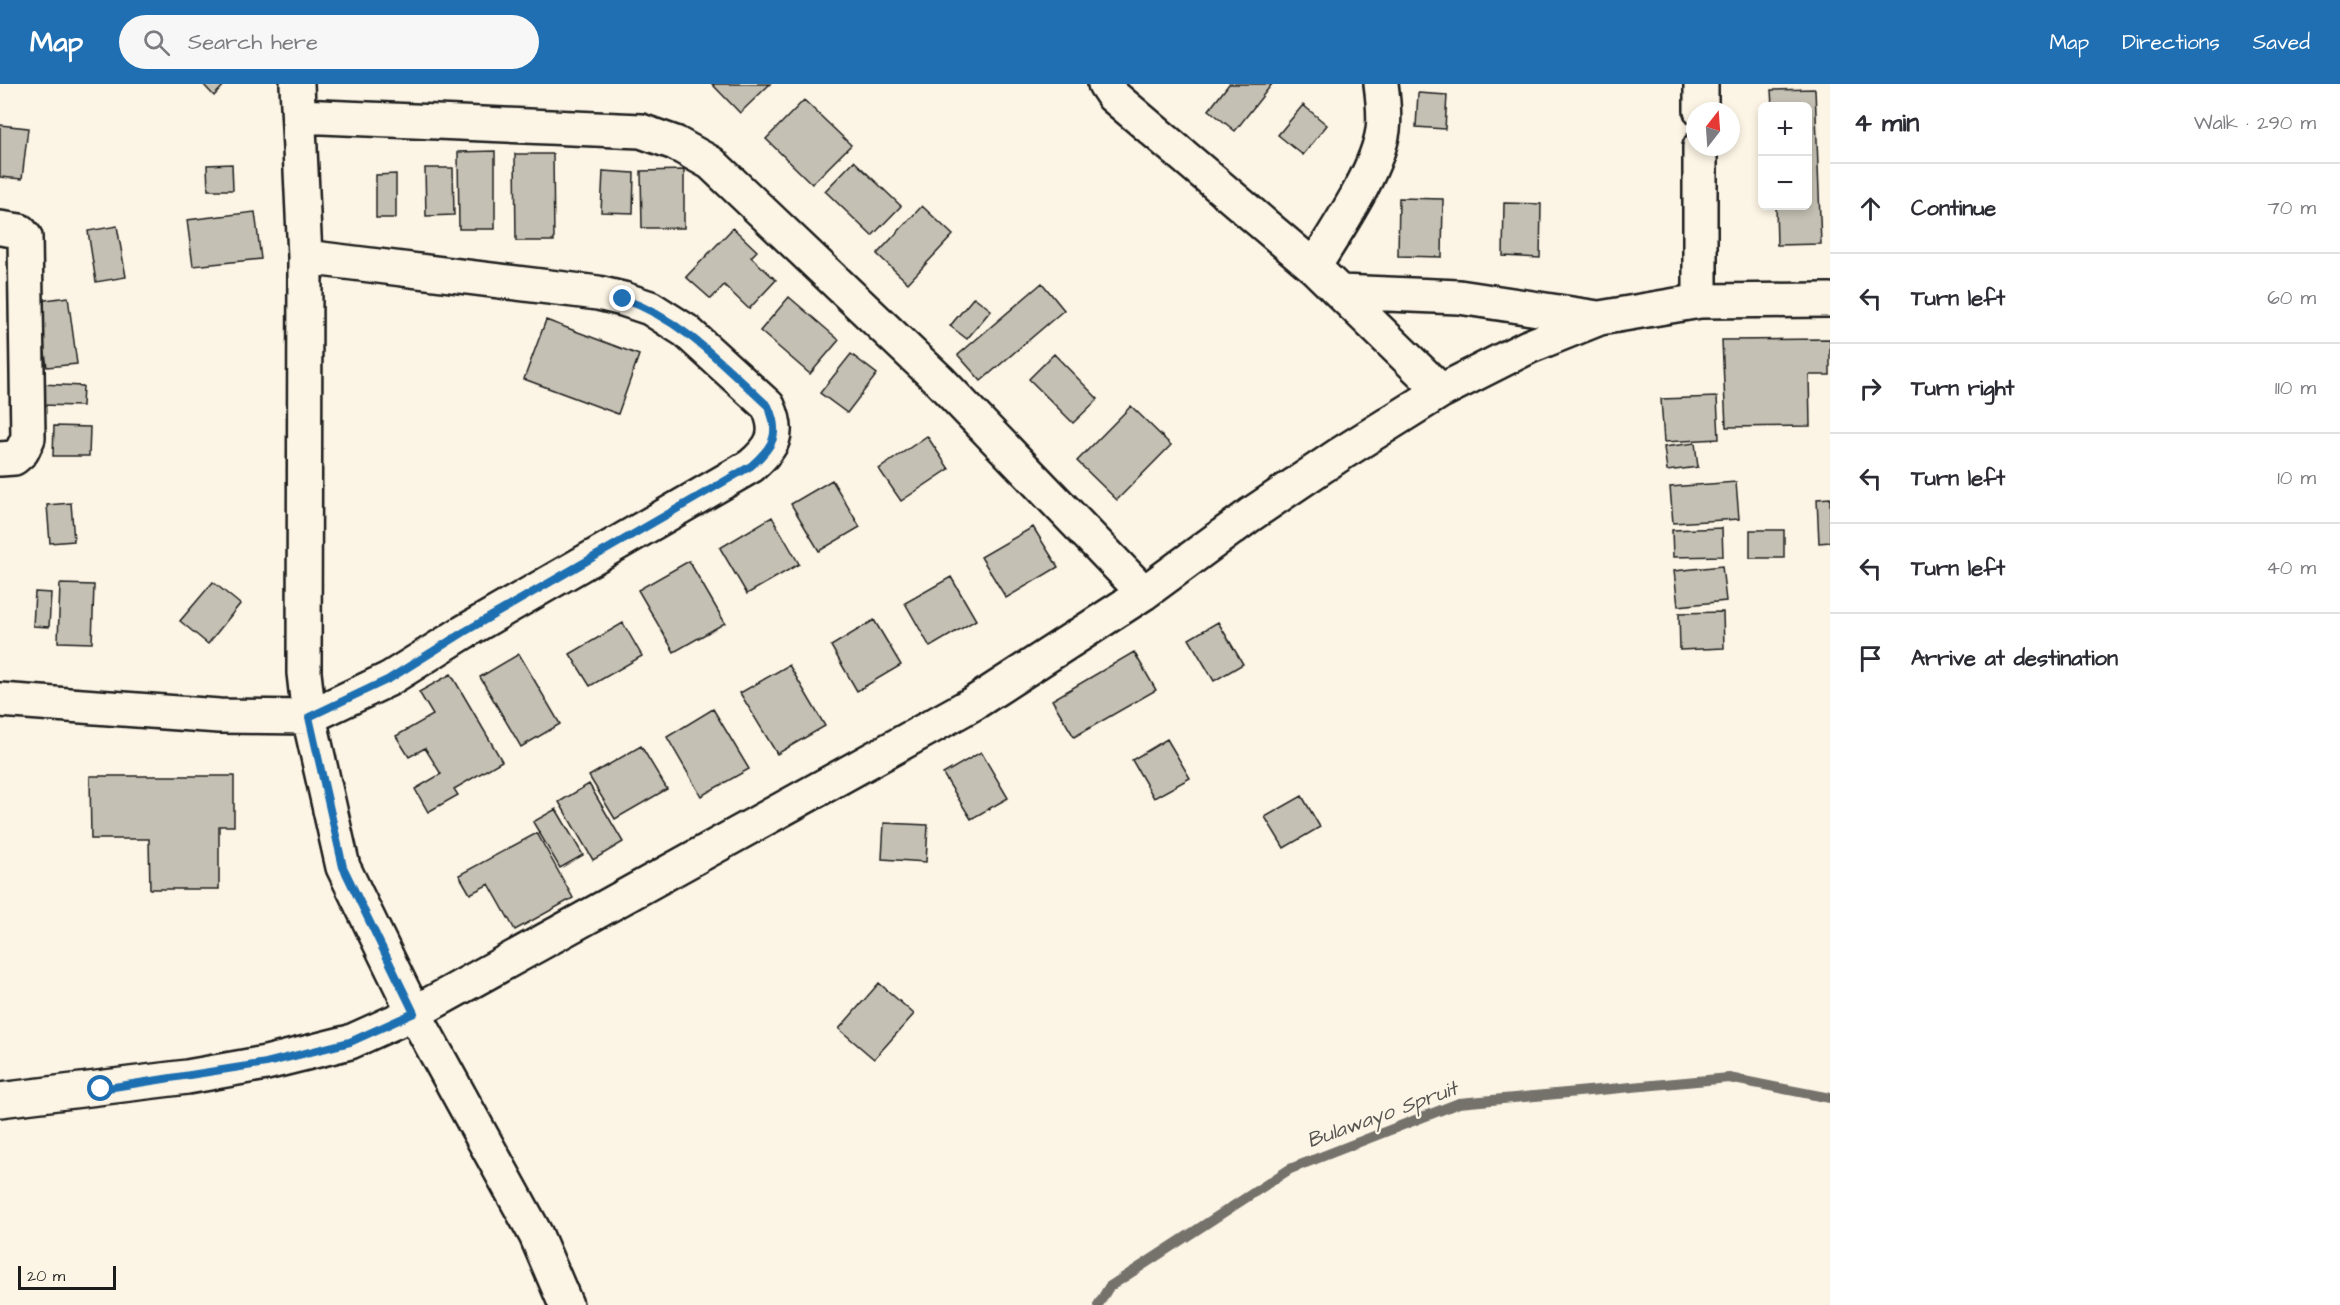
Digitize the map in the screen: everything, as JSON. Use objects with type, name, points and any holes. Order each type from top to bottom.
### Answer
[{"type":"street","points":[[1106,84],[1113,96],[1314,267],[1441,392]]},
{"type":"street","points":[[1314,267],[1361,187],[1379,149],[1383,130],[1381,84]]},
{"type":"street","points":[[1701,84],[1701,102]]},
{"type":"street","points":[[566,1305],[536,1235],[414,1013],[343,867],[309,717],[304,673],[304,257],[298,100],[641,131],[675,143],[711,163],[939,381],[1144,593]]},
{"type":"street","points":[[1700,156],[1700,301]]},
{"type":"street","points":[[0,228],[20,231],[25,237],[28,438],[22,451],[14,458],[0,459]]},
{"type":"street","points":[[0,700],[219,716],[309,717],[389,679],[464,632],[751,466],[766,453],[775,435],[775,420],[768,406],[686,331],[650,308],[598,293],[304,257]]},
{"type":"street","points":[[1340,292],[1459,297],[1600,318]]},
{"type":"street","points":[[0,1100],[155,1082],[266,1063],[350,1042],[414,1013],[974,703],[1144,593],[1339,455],[1441,392],[1528,347],[1600,318],[1700,301],[1830,300]]},
{"type":"building","points":[[203,84],[225,84],[214,96]]},
{"type":"building","points":[[712,84],[770,84],[740,113]]},
{"type":"building","points":[[1229,84],[1272,84],[1235,131],[1209,110]]},
{"type":"building","points":[[1815,89],[1821,244],[1777,245],[1776,210],[1812,210],[1812,102],[1772,102],[1771,90]]},
{"type":"building","points":[[1418,93],[1447,95],[1445,129],[1416,127]]},
{"type":"building","points":[[804,100],[851,145],[812,184],[766,139]]},
{"type":"building","points":[[1303,105],[1327,125],[1303,155],[1278,135]]},
{"type":"building","points":[[0,125],[28,128],[22,179],[0,177]]},
{"type":"building","points":[[495,151],[495,229],[459,229],[458,152]]},
{"type":"building","points":[[515,154],[553,154],[554,241],[516,241]]},
{"type":"building","points":[[854,161],[901,206],[872,236],[825,191]]},
{"type":"building","points":[[232,164],[233,190],[208,190],[207,165]]},
{"type":"building","points":[[425,168],[453,168],[454,215],[426,216]]},
{"type":"building","points":[[684,170],[684,228],[642,228],[641,171]]},
{"type":"building","points":[[603,171],[634,173],[633,213],[601,212]]},
{"type":"building","points":[[396,174],[396,218],[376,218],[376,175]]},
{"type":"building","points":[[1399,198],[1443,199],[1442,257],[1398,256]]},
{"type":"building","points":[[1504,203],[1541,204],[1540,258],[1503,256]]},
{"type":"building","points":[[922,206],[953,235],[908,283],[877,254]]},
{"type":"building","points":[[255,212],[261,259],[193,266],[187,220]]},
{"type":"building","points":[[117,226],[126,277],[96,282],[88,231]]},
{"type":"building","points":[[733,228],[757,251],[751,257],[776,280],[749,309],[724,285],[711,299],[686,277]]},
{"type":"building","points":[[1042,283],[1064,310],[981,381],[958,355]]},
{"type":"building","points":[[68,297],[77,364],[47,367],[38,301]]},
{"type":"building","points":[[789,297],[839,340],[810,374],[760,331]]},
{"type":"building","points":[[974,297],[991,310],[967,339],[950,326]]},
{"type":"building","points":[[546,320],[639,355],[618,414],[524,379]]},
{"type":"building","points":[[1830,339],[1830,375],[1809,375],[1810,426],[1726,427],[1722,340]]},
{"type":"building","points":[[851,354],[877,374],[847,413],[820,393]]},
{"type":"building","points":[[1054,354],[1098,399],[1073,423],[1029,379]]},
{"type":"building","points":[[40,384],[83,386],[82,406],[39,405]]},
{"type":"building","points":[[1717,397],[1719,439],[1664,442],[1661,399]]},
{"type":"building","points":[[1131,406],[1171,445],[1117,500],[1077,461]]},
{"type":"building","points":[[54,426],[90,427],[89,456],[53,456]]},
{"type":"building","points":[[927,436],[949,469],[901,501],[879,469]]},
{"type":"building","points":[[1695,443],[1698,467],[1667,471],[1664,447]]},
{"type":"building","points":[[832,480],[860,527],[819,551],[791,504]]},
{"type":"building","points":[[1736,482],[1739,519],[1673,523],[1670,487]]},
{"type":"building","points":[[1830,498],[1830,542],[1819,543],[1817,499]]},
{"type":"building","points":[[71,503],[74,541],[50,543],[47,505]]},
{"type":"building","points":[[772,517],[799,564],[747,594],[720,548]]},
{"type":"building","points":[[1033,527],[1058,567],[1006,598],[981,557]]},
{"type":"building","points":[[1722,528],[1723,556],[1673,557],[1672,530]]},
{"type":"building","points":[[1750,530],[1784,530],[1784,558],[1750,558]]},
{"type":"building","points":[[689,561],[725,623],[674,652],[638,590]]},
{"type":"building","points":[[1722,566],[1726,601],[1678,606],[1674,571]]},
{"type":"building","points":[[951,577],[976,620],[930,647],[905,603]]},
{"type":"building","points":[[213,582],[240,604],[208,644],[180,621]]},
{"type":"building","points":[[60,584],[94,585],[92,643],[58,642]]},
{"type":"building","points":[[35,592],[51,593],[49,627],[33,626]]},
{"type":"building","points":[[1723,612],[1724,648],[1680,650],[1679,613]]},
{"type":"building","points":[[874,620],[901,665],[857,691],[831,646]]},
{"type":"building","points":[[1218,622],[1243,664],[1214,681],[1189,639]]},
{"type":"building","points":[[623,623],[642,656],[590,686],[570,654]]},
{"type":"building","points":[[1134,652],[1156,690],[1074,737],[1052,700]]},
{"type":"building","points":[[519,654],[560,724],[521,747],[480,677]]},
{"type":"building","points":[[789,665],[825,726],[777,754],[740,693]]},
{"type":"building","points":[[451,674],[502,761],[454,789],[458,795],[428,812],[415,789],[441,774],[425,748],[409,757],[396,736],[433,715],[419,692]]},
{"type":"building","points":[[713,709],[749,769],[701,796],[667,737]]},
{"type":"building","points":[[1167,739],[1190,778],[1154,798],[1132,760]]},
{"type":"building","points":[[641,746],[667,789],[615,819],[589,776]]},
{"type":"building","points":[[981,752],[1008,798],[971,819],[943,774]]},
{"type":"building","points":[[90,776],[234,776],[234,826],[219,826],[219,889],[150,889],[149,839],[91,839]]},
{"type":"building","points":[[589,784],[623,842],[593,860],[559,802]]},
{"type":"building","points":[[1302,796],[1320,827],[1284,848],[1265,817]]},
{"type":"building","points":[[556,809],[583,855],[560,868],[533,822]]},
{"type":"building","points":[[884,823],[928,825],[926,862],[882,859]]},
{"type":"building","points":[[537,833],[573,898],[515,930],[489,884],[470,894],[459,875]]},
{"type":"building","points":[[879,983],[914,1014],[874,1059],[839,1029]]},
{"type":"waterway","name":"Bulawayo Spruit","points":[[1098,1305],[1109,1287],[1290,1169],[1459,1103],[1729,1078],[1830,1098]]},
{"type":"route","points":[[101,1089],[266,1063],[350,1042],[414,1013],[343,867],[309,717],[389,679],[464,632],[751,466],[766,453],[775,435],[775,420],[768,406],[686,331],[650,308],[623,299]]}]
